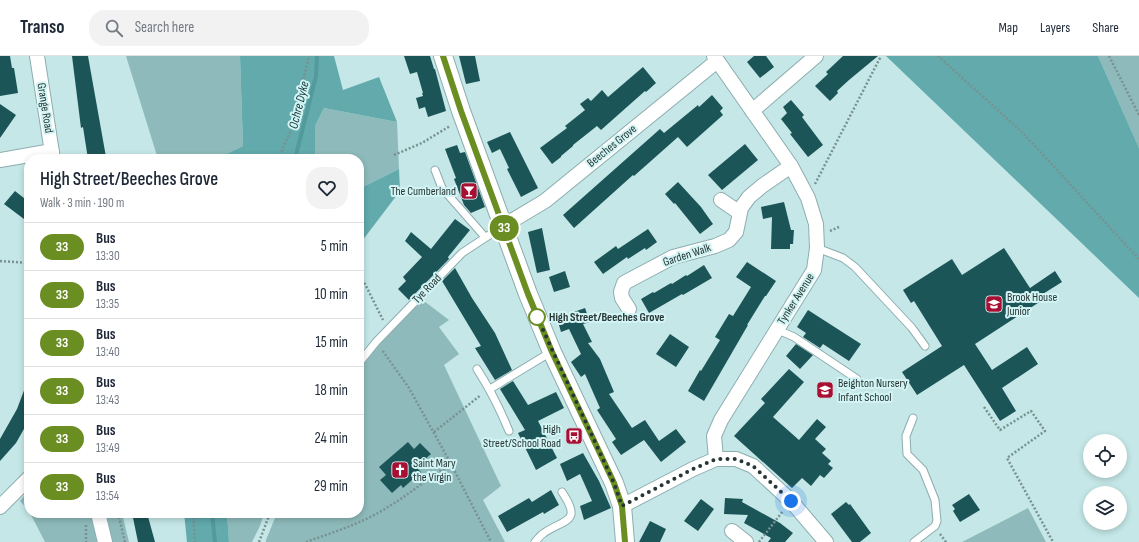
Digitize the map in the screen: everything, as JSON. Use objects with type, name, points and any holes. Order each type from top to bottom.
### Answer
[{"type":"street","name":"Grange Road","points":[[37,56],[53,154]]},
{"type":"street","points":[[443,56],[463,117],[528,294],[552,352],[614,483],[622,506],[625,542]]},
{"type":"street","points":[[752,111],[816,56]]},
{"type":"street","name":"Tynker Avenue","points":[[716,58],[791,166],[808,198],[816,224],[817,248],[814,270],[721,420],[714,436],[716,459]]},
{"type":"street","name":"Beeches Grove","points":[[503,226],[545,201],[716,58]]},
{"type":"street","points":[[0,160],[24,158]]},
{"type":"street","name":"Garden Walk","points":[[629,309],[622,298],[621,292],[624,284],[673,257],[715,246],[729,240],[736,232],[741,208],[749,197],[791,166]]},
{"type":"street","points":[[721,200],[740,213]]},
{"type":"street","points":[[622,506],[693,469],[716,459],[736,459],[753,466],[791,501],[826,542]]},
{"type":"street","points":[[0,507],[24,483]]},
{"type":"street","points":[[99,518],[104,542]]},
{"type":"street","points":[[732,531],[746,542]]},
{"type":"lane","points":[[435,170],[442,188],[485,237]]},
{"type":"lane","name":"Tye Road","points":[[364,357],[388,329],[462,253],[503,226]]},
{"type":"lane","points":[[817,248],[843,258],[855,267],[912,328],[925,346]]},
{"type":"lane","points":[[778,330],[794,337],[858,379]]},
{"type":"lane","points":[[490,389],[552,352]]},
{"type":"lane","points":[[477,369],[490,389],[509,431]]},
{"type":"lane","points":[[913,418],[906,436],[906,454],[923,470],[935,500],[937,521],[935,526],[914,542]]},
{"type":"lane","points":[[535,542],[543,533],[566,522],[570,517],[570,506],[562,492]]},
{"type":"path","points":[[280,154],[292,128],[309,56]]},
{"type":"path","points":[[808,198],[880,56]]},
{"type":"path","points":[[938,56],[1022,132],[1139,259]]},
{"type":"path","points":[[1109,56],[1139,115]]},
{"type":"path","points":[[394,155],[422,143],[463,117]]},
{"type":"path","points":[[0,261],[24,263]]},
{"type":"path","points":[[364,282],[388,329]]},
{"type":"path","points":[[376,342],[409,388],[434,432],[491,542]]},
{"type":"path","points":[[434,432],[490,389]]},
{"type":"path","points":[[984,407],[1000,430],[1030,411],[1045,431],[1007,458],[1053,542]]},
{"type":"path","points":[[306,542],[342,529],[386,508],[411,493],[435,473],[451,464]]},
{"type":"path","points":[[759,542],[791,501]]},
{"type":"path","points":[[119,518],[125,542]]},
{"type":"path","points":[[193,518],[195,542]]},
{"type":"path","points":[[259,542],[268,518]]},
{"type":"shaded area","points":[[126,56],[240,56],[243,146],[226,154],[156,154]]},
{"type":"shaded area","points":[[240,56],[334,56],[343,90],[379,77],[397,122],[324,108],[315,126],[315,154],[226,154],[243,146]]},
{"type":"shaded area","points":[[886,56],[1098,56],[1139,148],[1139,298]]},
{"type":"shaded area","points":[[1098,56],[1139,56],[1139,148]]},
{"type":"shaded area","points":[[324,108],[397,122],[399,169],[364,186],[364,154],[315,154],[315,126]]},
{"type":"shaded area","points":[[399,169],[400,191],[364,238],[364,186]]},
{"type":"shaded area","points":[[424,301],[449,320],[439,327],[459,354],[444,365],[501,486],[483,500],[505,542],[266,542],[275,518],[364,518],[364,363],[403,316]]},
{"type":"shaded area","points":[[24,496],[24,505],[20,501]]},
{"type":"shaded area","points":[[1028,508],[1046,542],[962,542]]},
{"type":"shaded area","points":[[33,518],[123,518],[129,542],[45,542]]},
{"type":"shaded area","points":[[185,518],[227,518],[229,542],[187,542]]},
{"type":"shaded area","points":[[227,518],[262,518],[252,542],[229,542]]},
{"type":"building","points":[[0,56],[10,56],[12,68],[14,68],[18,93],[0,96]]},
{"type":"building","points":[[72,56],[88,56],[105,154],[87,154],[83,127],[81,128]]},
{"type":"building","points":[[404,56],[430,56],[446,111],[428,117],[425,107],[419,109],[416,98],[423,96],[423,93],[417,72],[410,74]]},
{"type":"building","points":[[459,56],[475,56],[480,81],[466,84]]},
{"type":"building","points":[[754,56],[766,56],[774,67],[760,78],[747,62]]},
{"type":"building","points":[[843,56],[878,56],[837,91],[838,93],[830,101],[815,86],[828,74],[826,72]]},
{"type":"building","points":[[643,67],[656,83],[601,130],[597,126],[552,164],[540,148],[567,128],[565,126],[585,110],[580,104],[588,98],[591,101],[602,90],[608,97]]},
{"type":"building","points":[[712,95],[723,108],[720,111],[723,115],[687,147],[678,137],[574,228],[563,215],[660,129],[664,133],[698,105],[699,107]]},
{"type":"building","points":[[791,100],[804,115],[802,117],[823,145],[808,157],[790,134],[792,133],[781,119],[787,113],[783,107]]},
{"type":"building","points":[[0,104],[16,115],[0,138]]},
{"type":"building","points":[[510,132],[538,188],[521,197],[507,169],[509,168],[500,149],[492,153],[487,142]]},
{"type":"building","points":[[745,144],[758,160],[722,190],[708,175]]},
{"type":"building","name":"The Cumberland","points":[[457,145],[460,153],[465,152],[485,207],[471,213],[464,205],[445,149]]},
{"type":"building","points":[[678,182],[701,207],[713,224],[700,234],[675,203],[674,204],[665,194]]},
{"type":"building","points":[[15,191],[24,198],[24,219],[4,204]]},
{"type":"building","points":[[784,202],[791,230],[794,230],[793,244],[790,244],[790,249],[771,249],[772,217],[763,219],[761,207]]},
{"type":"building","points":[[455,219],[470,230],[448,257],[449,259],[409,300],[398,289],[406,281],[403,277],[422,257],[405,241],[411,232],[431,249]]},
{"type":"building","points":[[542,228],[550,270],[537,273],[528,232]]},
{"type":"building","points":[[648,229],[657,242],[646,250],[645,248],[628,259],[627,257],[603,274],[594,262],[616,246],[618,249]]},
{"type":"building","points":[[1004,248],[1030,288],[1055,271],[1062,282],[1038,297],[1041,301],[975,344],[992,370],[1027,347],[1038,364],[1002,388],[1016,411],[1000,421],[964,365],[917,395],[902,372],[942,346],[914,301],[911,303],[903,290],[952,259],[962,275]]},
{"type":"building","points":[[747,262],[776,281],[747,325],[704,401],[688,391],[720,340],[715,337],[729,314],[733,316],[751,287],[736,277]]},
{"type":"building","points":[[704,265],[712,278],[649,313],[641,299],[671,283],[672,284],[686,275],[687,276]]},
{"type":"building","points":[[455,268],[472,298],[495,333],[512,370],[495,380],[475,348],[481,346],[442,281]]},
{"type":"building","points":[[565,271],[570,287],[554,292],[549,277]]},
{"type":"building","points":[[585,308],[590,322],[583,324],[592,342],[588,343],[600,359],[614,392],[609,394],[632,428],[645,420],[659,441],[676,429],[686,442],[661,462],[644,440],[621,455],[612,442],[616,439],[597,410],[600,408],[585,374],[581,377],[571,362],[581,354],[569,329],[561,332],[557,318]]},
{"type":"building","points":[[808,310],[861,344],[849,361],[823,344],[820,348],[803,337],[806,333],[797,327]]},
{"type":"building","points":[[670,334],[689,347],[676,367],[656,354]]},
{"type":"building","points":[[796,344],[813,355],[800,369],[786,356]]},
{"type":"building","points":[[789,369],[804,382],[773,417],[799,440],[817,419],[826,427],[815,439],[826,449],[822,453],[831,461],[828,464],[833,468],[824,478],[820,475],[811,486],[802,478],[792,488],[734,436],[765,403],[761,399]]},
{"type":"building","points":[[513,381],[528,405],[556,392],[564,408],[538,421],[557,458],[536,470],[518,433],[525,430],[500,389]]},
{"type":"building","points":[[24,391],[24,429],[16,443],[0,461],[0,439],[17,409]]},
{"type":"building","name":"Saint Mary the Virgin","points":[[408,442],[414,449],[420,443],[431,454],[416,467],[421,472],[403,488],[401,485],[392,493],[380,480],[386,475],[379,467]]},
{"type":"building","points":[[583,453],[599,481],[611,508],[584,520],[580,506],[592,501],[580,474],[567,481],[560,464]]},
{"type":"building","points":[[551,490],[559,505],[507,532],[498,516],[529,498],[532,502]]},
{"type":"building","points":[[969,494],[980,510],[960,522],[953,511],[955,509],[952,505]]},
{"type":"building","points":[[725,498],[743,499],[742,502],[780,523],[793,533],[785,542],[768,542],[771,538],[744,523],[748,515],[724,514]]},
{"type":"building","points":[[701,499],[714,509],[698,531],[684,521]]},
{"type":"building","points":[[846,502],[849,505],[850,504],[871,533],[860,542],[852,542],[831,514]]},
{"type":"building","points":[[133,518],[148,518],[155,542],[138,542]]},
{"type":"building","points":[[650,521],[666,529],[660,542],[639,542]]},
{"type":"waterway","name":"Ochre Dyke","points":[[296,154],[316,76],[317,56]]},
{"type":"waterway","name":"Ochre Dyke","points":[[213,518],[215,542]]},
{"type":"bus line","name":"33","points":[[443,56],[461,111],[528,294],[552,352],[614,483],[622,506],[625,542]]},
{"type":"place","name":"The Cumberland","points":[[469,191]]},
{"type":"place","name":"Brook House Junior","points":[[994,304]]},
{"type":"place","name":"High Street/Beeches Grove","points":[[537,317]]},
{"type":"place","name":"Beighton Nursery Infant School","points":[[825,390]]},
{"type":"place","name":"High Street/School Road","points":[[574,436]]},
{"type":"place","name":"Saint Mary the Virgin","points":[[400,470]]},
{"type":"route","points":[[537,317],[614,483],[622,506],[693,469],[716,459],[736,459],[753,466],[791,501]]}]
